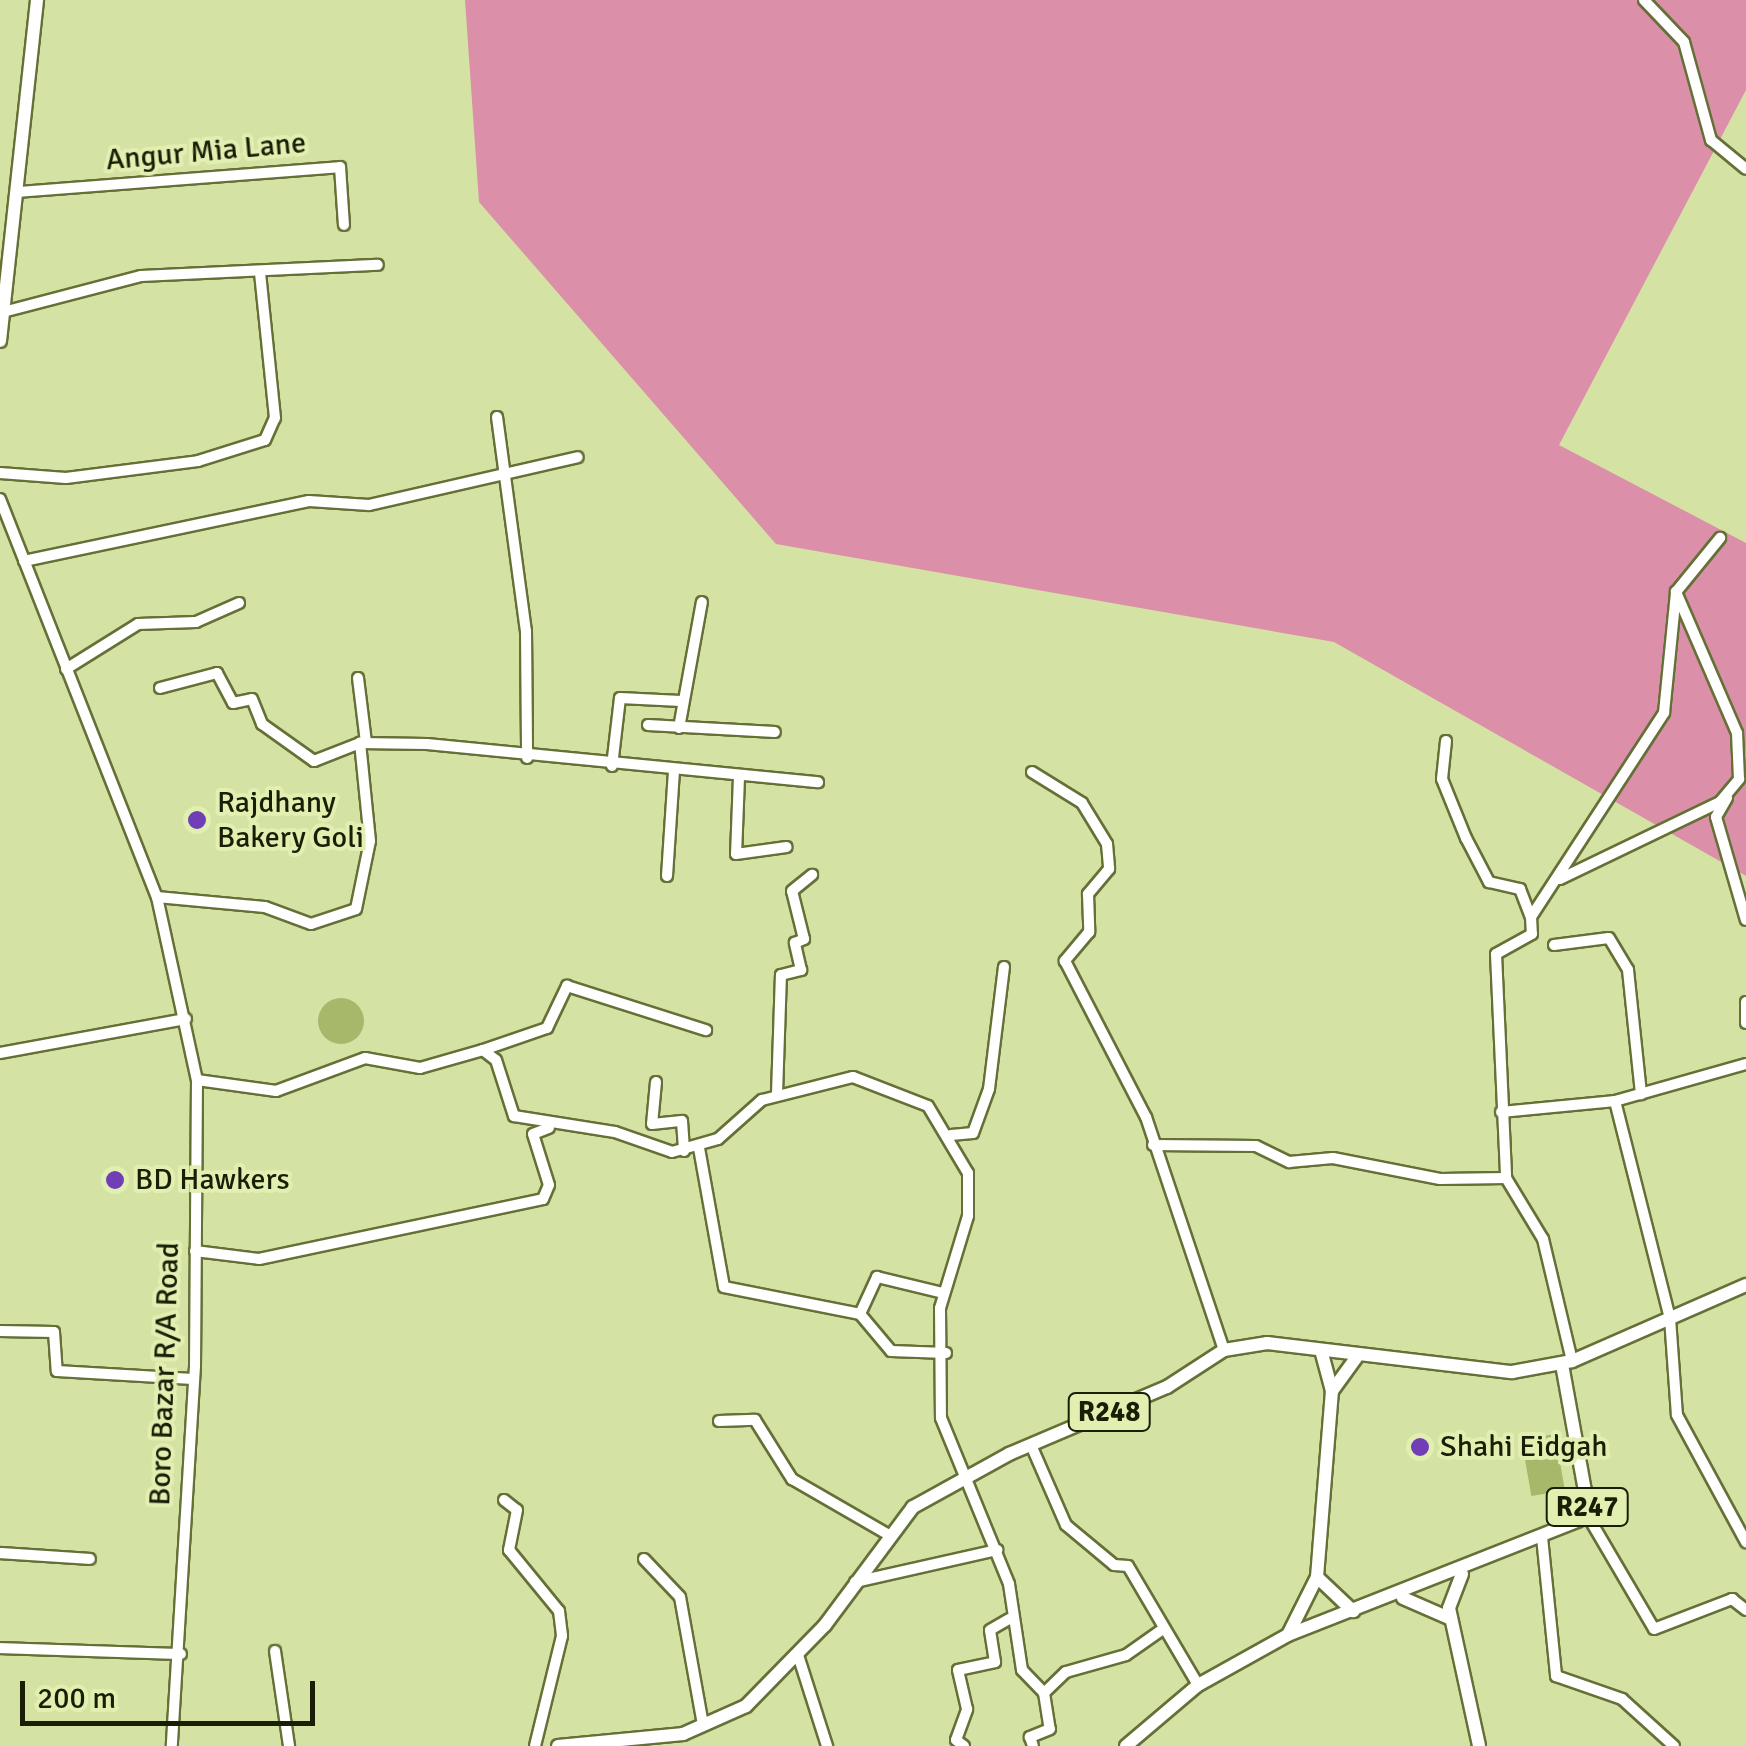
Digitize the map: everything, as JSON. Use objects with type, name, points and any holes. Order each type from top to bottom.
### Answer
[{"type":"main road","points":[[0,341],[7,217],[18,192],[37,0]]},
{"type":"main road","name":"R248","points":[[558,1746],[684,1740],[703,1725],[746,1706],[798,1655],[889,1534],[961,1478],[1168,1387],[1224,1350],[1267,1343],[1322,1354],[1454,1370],[1567,1363],[1746,1286]]},
{"type":"main road","points":[[1288,1635],[1318,1577],[1332,1392],[1322,1354]]},
{"type":"main road","points":[[1332,1392],[1356,1358]]},
{"type":"main road","name":"R247","points":[[1462,1574],[1586,1513],[1567,1363]]},
{"type":"main road","points":[[1126,1746],[1198,1686],[1288,1635],[1462,1574]]},
{"type":"main road","points":[[1462,1574],[1450,1619],[1478,1746]]},
{"type":"main road","points":[[1318,1577],[1353,1611]]},
{"type":"main road","points":[[1402,1598],[1450,1619]]},
{"type":"street","points":[[1644,0],[1684,42],[1711,140],[1746,170]]},
{"type":"street","name":"Angur Mia Lane","points":[[18,192],[340,167],[344,225]]},
{"type":"street","points":[[3,312],[128,278],[378,265]]},
{"type":"street","points":[[0,473],[66,478],[198,462],[266,440],[275,418],[260,272]]},
{"type":"street","points":[[496,418],[508,468],[526,631],[527,758]]},
{"type":"street","points":[[24,562],[309,501],[369,505],[508,468],[578,457]]},
{"type":"street","name":"Boro Bazar R/A Road","points":[[0,499],[158,897],[198,1080],[192,1379],[172,1746]]},
{"type":"street","points":[[1531,917],[1559,880],[1664,713],[1676,592],[1720,538]]},
{"type":"street","points":[[1676,592],[1736,734],[1739,779],[1716,817],[1746,920]]},
{"type":"street","points":[[679,728],[702,602]]},
{"type":"street","points":[[66,670],[138,624],[196,622],[239,603]]},
{"type":"street","points":[[160,688],[217,673],[233,704],[252,700],[262,724],[314,761],[363,743],[818,782]]},
{"type":"street","points":[[158,897],[265,906],[311,924],[356,909],[370,840],[358,678]]},
{"type":"street","points":[[612,766],[620,698],[682,701]]},
{"type":"street","points":[[648,725],[775,732]]},
{"type":"street","points":[[1446,741],[1442,779],[1466,838],[1489,882],[1520,889],[1531,917],[1532,934],[1496,954],[1506,1178],[1542,1239],[1567,1363]]},
{"type":"street","points":[[667,876],[674,772]]},
{"type":"street","points":[[1032,772],[1082,804],[1107,844],[1109,869],[1088,894],[1089,932],[1064,961],[1153,1146],[1224,1350]]},
{"type":"street","points":[[739,777],[736,854],[787,847]]},
{"type":"street","points":[[1559,880],[1720,802],[1739,779]]},
{"type":"street","points":[[777,1094],[781,975],[802,970],[795,943],[804,940],[792,891],[812,875]]},
{"type":"street","points":[[1554,945],[1609,938],[1628,970],[1641,1094]]},
{"type":"street","points":[[952,1135],[973,1133],[988,1088],[1004,967]]},
{"type":"street","points":[[198,1080],[276,1090],[365,1058],[420,1068],[547,1028],[567,986],[706,1030]]},
{"type":"street","points":[[1746,1002],[1746,1023]]},
{"type":"street","points":[[0,1053],[186,1019]]},
{"type":"street","points":[[484,1050],[496,1060],[514,1116],[549,1128]]},
{"type":"street","points":[[1502,1112],[1615,1101],[1746,1064]]},
{"type":"street","points":[[196,1251],[259,1259],[543,1199],[549,1186],[533,1134],[549,1128],[576,1126],[684,1151],[700,1148],[777,1094],[865,1077],[928,1106],[952,1135],[968,1173],[968,1216],[943,1293],[946,1353],[941,1418],[961,1478],[998,1550],[1016,1608],[1009,1619],[990,1630],[995,1662],[958,1670],[968,1709],[956,1740],[964,1746]]},
{"type":"street","points":[[656,1082],[652,1124],[682,1121],[684,1151]]},
{"type":"street","points":[[1615,1101],[1670,1318],[1684,1440],[1712,1470],[1746,1542]]},
{"type":"street","points":[[1153,1146],[1256,1146],[1290,1162],[1333,1158],[1440,1179],[1465,1172],[1506,1178]]},
{"type":"street","points":[[700,1148],[724,1287],[860,1314],[891,1352],[946,1353]]},
{"type":"street","points":[[860,1314],[877,1277],[943,1293]]},
{"type":"street","points":[[0,1332],[54,1332],[58,1371],[192,1379]]},
{"type":"street","points":[[719,1421],[756,1420],[792,1480],[889,1534]]},
{"type":"street","points":[[1030,1445],[1066,1526],[1128,1566],[1198,1686]]},
{"type":"street","points":[[504,1500],[516,1510],[509,1550],[559,1611],[562,1636],[534,1746]]},
{"type":"street","points":[[1586,1513],[1654,1629],[1732,1599],[1746,1610]]},
{"type":"street","points":[[1542,1537],[1556,1676],[1622,1699],[1674,1746]]},
{"type":"street","points":[[855,1582],[998,1550]]},
{"type":"street","points":[[0,1553],[90,1559]]},
{"type":"street","points":[[644,1559],[680,1597],[703,1725]]},
{"type":"street","points":[[1009,1619],[1022,1670],[1044,1693],[1050,1729],[1030,1736],[1033,1746]]},
{"type":"street","points":[[1044,1693],[1066,1672],[1126,1656],[1162,1629]]},
{"type":"street","points":[[0,1648],[180,1654]]},
{"type":"street","points":[[276,1651],[289,1746]]},
{"type":"street","points":[[798,1655],[827,1746]]},
{"type":"shaded area","points":[[465,0],[1746,0],[1746,90],[1559,445],[1746,543],[1746,876],[1334,642],[776,544],[479,202]]},
{"type":"shaded area","points":[[341,998],[357,1005],[364,1021],[357,1037],[341,1044],[325,1037],[318,1021],[325,1005]]},
{"type":"shaded area","points":[[1555,1434],[1565,1490],[1531,1496],[1522,1440]]},
{"type":"place","name":"Rajdhany Bakery Goli","points":[[197,820]]},
{"type":"place","name":"BD Hawkers","points":[[115,1180]]},
{"type":"place","name":"Shahi Eidgah","points":[[1420,1447]]}]
